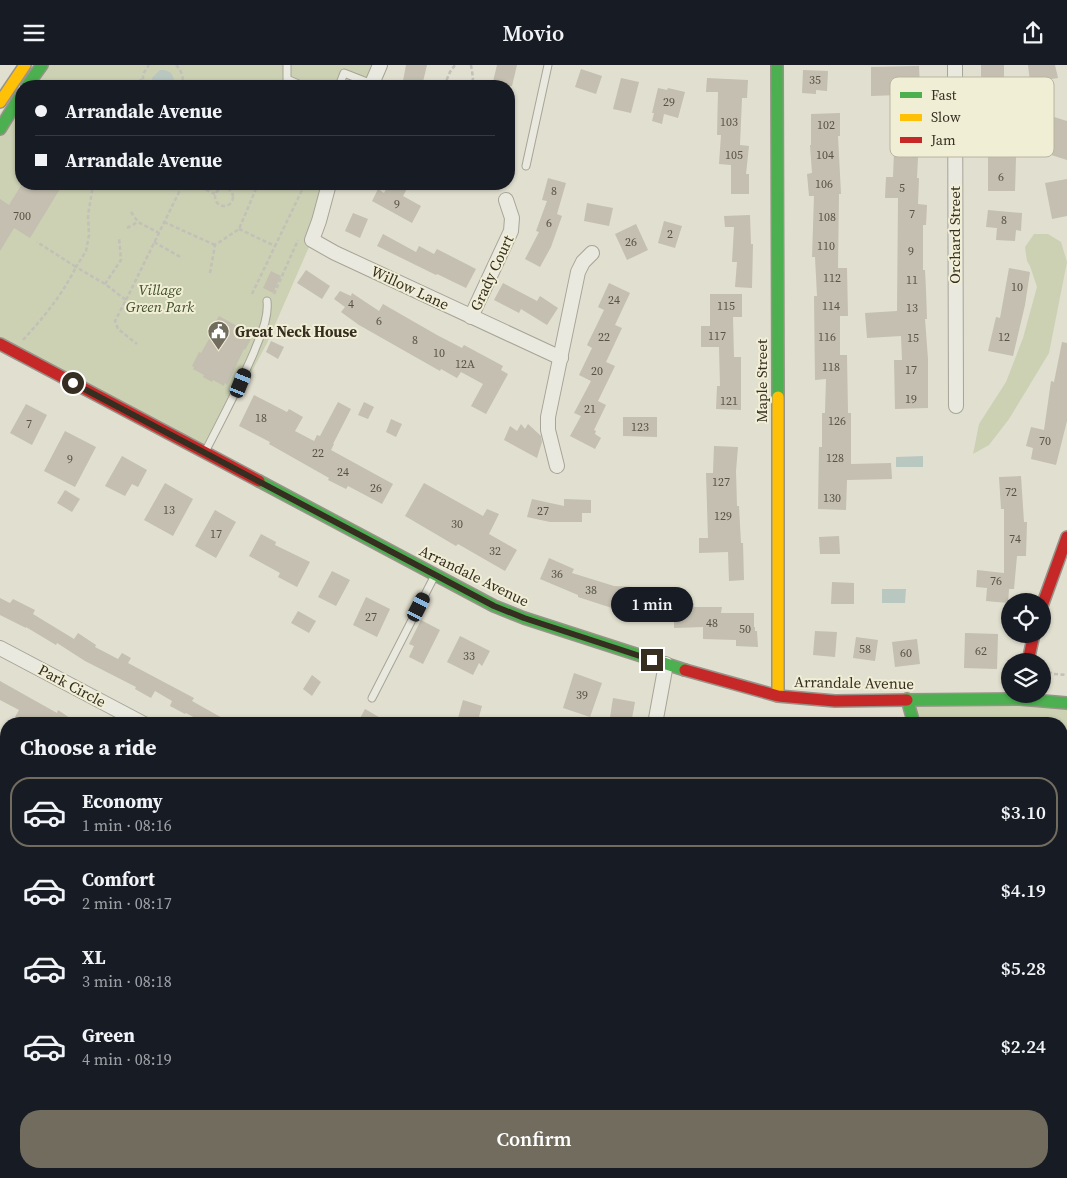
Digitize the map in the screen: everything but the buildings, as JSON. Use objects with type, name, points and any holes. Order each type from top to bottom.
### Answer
[{"type":"street","points":[[0,102],[25,65]]},
{"type":"street","points":[[31,80],[42,65]]},
{"type":"street","points":[[373,80],[380,65]]},
{"type":"street","name":"Maple Street","points":[[776,65],[778,696]]},
{"type":"street","points":[[0,129],[15,105]]},
{"type":"street","name":"Orchard Street","points":[[955,157],[956,406]]},
{"type":"street","name":"Willow Lane","points":[[327,190],[312,240],[335,253],[561,358]]},
{"type":"street","name":"Grady Court","points":[[471,317],[511,231],[512,218],[506,200]]},
{"type":"street","points":[[557,466],[548,431],[548,417],[578,272],[592,253]]},
{"type":"street","name":"Arrandale Avenue","points":[[0,343],[494,606],[524,618],[666,665],[778,696],[835,701],[1001,697]]},
{"type":"street","points":[[1047,593],[1067,537]]},
{"type":"street","name":"Park Circle","points":[[0,648],[131,717]]},
{"type":"street","points":[[656,717],[666,665]]},
{"type":"street","points":[[907,699],[912,717]]},
{"type":"street","name":"Arrandale Avenue","points":[[1051,701],[1067,703]]},
{"type":"lane","points":[[287,65],[287,79],[289,80]]},
{"type":"lane","points":[[526,166],[548,65]]},
{"type":"lane","points":[[341,80],[344,73],[360,80]]},
{"type":"lane","points":[[204,453],[241,383],[264,328],[268,309],[267,301]]},
{"type":"lane","points":[[372,698],[435,575]]},
{"type":"path","points":[[142,80],[143,74],[149,65]]},
{"type":"path","points":[[176,65],[182,73],[183,80]]},
{"type":"path","points":[[447,80],[454,65]]},
{"type":"path","points":[[471,65],[473,80]]},
{"type":"path","points":[[13,350],[48,312],[62,293],[86,251],[89,235],[88,215],[93,190]]},
{"type":"path","points":[[137,343],[118,329],[115,321],[180,190]]},
{"type":"path","points":[[207,190],[216,194]]},
{"type":"path","points":[[220,190],[216,194],[215,200],[219,205],[228,206],[232,202],[233,193],[230,190]]},
{"type":"path","points":[[210,273],[215,245],[239,229],[255,190]]},
{"type":"path","points":[[252,293],[302,190]]},
{"type":"path","points":[[131,212],[138,222],[159,233]]},
{"type":"path","points":[[127,228],[138,222]]},
{"type":"path","points":[[164,222],[215,245]]},
{"type":"path","points":[[239,229],[274,246]]},
{"type":"path","points":[[268,309],[301,234]]},
{"type":"path","points":[[105,284],[121,260],[119,237]]},
{"type":"path","points":[[37,242],[105,284],[126,300]]},
{"type":"path","points":[[154,242],[182,258]]},
{"type":"path","points":[[1051,672],[1067,675]]},
{"type":"green space","name":"Village Green Park","points":[[32,65],[380,65],[374,80],[22,80]]},
{"type":"green space","name":"Village Green Park","points":[[15,91],[15,190],[327,190],[312,240],[267,343],[208,454],[0,343],[0,114]]},
{"type":"green space","points":[[1034,234],[1048,234],[1061,242],[1067,262],[1049,353],[1009,419],[989,445],[973,454],[979,424],[1006,382],[1023,338],[1037,287],[1027,261],[1025,247]]},
{"type":"green space","points":[[907,699],[1001,701],[1001,703],[1067,703],[1067,717],[912,717]]},
{"type":"shaded area","points":[[160,70],[172,74],[174,80],[152,80]]},
{"type":"shaded area","points":[[923,456],[923,467],[896,467],[896,457]]},
{"type":"shaded area","points":[[882,589],[906,589],[905,603],[882,603]]},
{"type":"traffic: fast","points":[[31,80],[42,65]]},
{"type":"traffic: fast","points":[[777,65],[778,397]]},
{"type":"traffic: fast","points":[[0,129],[15,105]]},
{"type":"traffic: fast","points":[[259,481],[494,606],[524,618],[685,670]]},
{"type":"traffic: fast","points":[[907,699],[912,717]]},
{"type":"traffic: fast","points":[[907,700],[1020,699],[1067,703]]},
{"type":"traffic: slow","points":[[0,102],[25,65]]},
{"type":"traffic: slow","points":[[778,397],[778,696]]},
{"type":"traffic: jam","points":[[0,344],[259,481]]},
{"type":"traffic: jam","points":[[1047,593],[1067,537]]},
{"type":"traffic: jam","points":[[1030,653],[1032,643]]},
{"type":"traffic: jam","points":[[685,670],[778,696],[835,701],[907,700]]},
{"type":"place","name":"Great Neck House","points":[[219,351]]},
{"type":"route","points":[[73,383],[494,606],[524,618],[652,660]]}]
